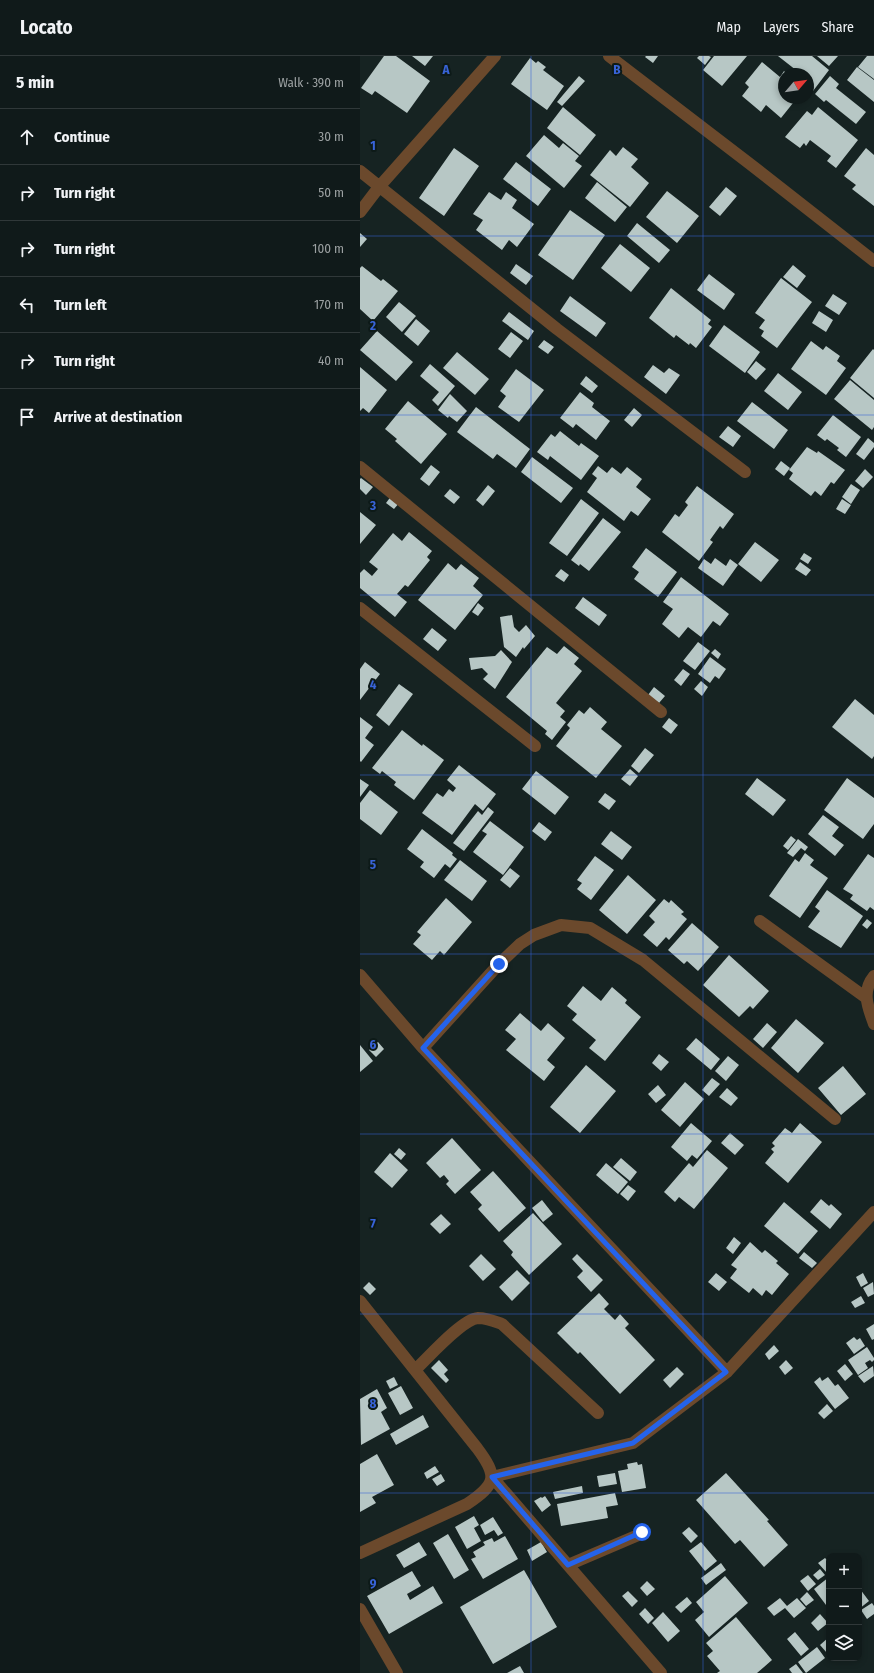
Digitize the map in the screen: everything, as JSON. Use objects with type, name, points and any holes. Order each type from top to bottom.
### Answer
[{"type":"street","points":[[360,212],[379,187],[495,56]]},
{"type":"street","points":[[609,56],[756,168],[874,261]]},
{"type":"street","points":[[360,171],[557,329],[745,472]]},
{"type":"street","points":[[360,467],[661,712]]},
{"type":"street","points":[[360,608],[535,746]]},
{"type":"street","points":[[760,921],[865,997]]},
{"type":"street","points":[[423,1048],[499,964],[520,944],[534,935],[561,926],[590,928],[643,960],[835,1119]]},
{"type":"street","points":[[360,975],[423,1048],[726,1372]]},
{"type":"street","points":[[874,976],[869,983],[865,997],[874,1024]]},
{"type":"street","points":[[492,1477],[633,1443],[726,1372],[874,1212]]},
{"type":"street","points":[[360,1301],[486,1460],[491,1469],[492,1477],[490,1485],[482,1494],[467,1504],[360,1553]]},
{"type":"street","points":[[415,1370],[464,1323],[476,1318],[490,1319],[502,1324],[598,1413]]},
{"type":"street","points":[[492,1477],[661,1673]]},
{"type":"street","points":[[568,1565],[642,1532]]},
{"type":"street","points":[[360,1609],[397,1673]]},
{"type":"building","points":[[384,56],[396,56],[430,81],[407,113],[375,91],[372,95],[361,88]]},
{"type":"building","points":[[412,56],[433,56],[425,66]]},
{"type":"building","points":[[658,56],[653,63],[645,57]]},
{"type":"building","points":[[699,56],[711,57],[705,65],[697,58]]},
{"type":"building","points":[[714,56],[747,56],[722,86],[703,70]]},
{"type":"building","points":[[778,56],[812,56],[829,70],[814,90],[814,68],[793,68]]},
{"type":"building","points":[[817,56],[838,56],[829,66]]},
{"type":"building","points":[[867,56],[874,56],[874,79],[858,67]]},
{"type":"building","points":[[530,58],[536,63],[538,61],[546,67],[543,70],[564,86],[547,110],[511,84]]},
{"type":"building","points":[[762,62],[778,75],[778,104],[792,104],[781,118],[766,105],[761,112],[742,96],[749,87],[745,83]]},
{"type":"building","points":[[857,67],[874,80],[874,102],[847,80]]},
{"type":"building","points":[[579,76],[585,81],[562,106],[557,102]]},
{"type":"building","points":[[830,76],[839,84],[836,88],[866,112],[856,124],[826,100],[824,102],[815,94]]},
{"type":"building","points":[[563,107],[596,135],[580,155],[547,128]]},
{"type":"building","points":[[818,107],[858,140],[836,168],[827,161],[831,156],[810,140],[806,146],[804,143],[800,148],[785,137],[807,111],[812,115]]},
{"type":"building","points":[[544,135],[559,148],[563,143],[579,156],[575,161],[582,166],[564,188],[526,156]]},
{"type":"building","points":[[623,147],[638,159],[631,167],[649,183],[630,207],[590,175],[610,150],[616,156]]},
{"type":"building","points":[[454,148],[479,166],[444,216],[419,198]]},
{"type":"building","points":[[866,148],[874,155],[874,206],[852,189],[856,185],[844,176]]},
{"type":"building","points":[[516,162],[551,189],[538,206],[503,179]]},
{"type":"building","points":[[597,182],[627,207],[615,222],[585,198]]},
{"type":"building","points":[[726,187],[737,196],[720,216],[709,207]]},
{"type":"building","points":[[667,191],[699,216],[677,243],[646,217]]},
{"type":"building","points":[[489,192],[501,200],[506,192],[517,200],[512,208],[534,224],[517,247],[509,240],[502,250],[476,230],[483,220],[473,214]]},
{"type":"building","points":[[570,210],[605,235],[573,280],[538,255]]},
{"type":"building","points":[[637,223],[670,250],[659,263],[627,236]]},
{"type":"building","points":[[360,233],[367,239],[360,247]]},
{"type":"building","points":[[620,244],[650,268],[631,292],[601,268]]},
{"type":"building","points":[[516,264],[533,276],[526,285],[510,273]]},
{"type":"building","points":[[793,265],[806,276],[797,288],[783,277]]},
{"type":"building","points":[[362,266],[381,281],[383,279],[398,291],[373,321],[360,309],[360,268]]},
{"type":"building","points":[[709,274],[735,294],[724,310],[697,290]]},
{"type":"building","points":[[781,278],[812,302],[777,348],[761,336],[764,331],[759,328],[765,320],[755,313]]},
{"type":"building","points":[[671,288],[711,320],[708,324],[712,327],[696,348],[690,343],[689,345],[676,335],[674,338],[649,318]]},
{"type":"building","points":[[833,294],[847,303],[839,315],[825,306]]},
{"type":"building","points":[[570,296],[606,323],[596,337],[560,311]]},
{"type":"building","points":[[399,302],[416,316],[402,332],[386,317]]},
{"type":"building","points":[[819,311],[833,320],[826,332],[812,323]]},
{"type":"building","points":[[509,312],[534,331],[528,340],[502,321]]},
{"type":"building","points":[[416,319],[430,331],[418,346],[404,334]]},
{"type":"building","points":[[724,325],[760,352],[745,373],[709,346]]},
{"type":"building","points":[[377,331],[413,362],[396,381],[360,350]]},
{"type":"building","points":[[511,332],[523,341],[510,358],[498,349]]},
{"type":"building","points":[[544,340],[554,347],[548,354],[538,347]]},
{"type":"building","points":[[811,341],[823,350],[826,346],[840,356],[837,361],[846,368],[826,395],[791,369]]},
{"type":"building","points":[[873,349],[874,350],[874,398],[850,378]]},
{"type":"building","points":[[457,352],[489,379],[475,395],[443,368]]},
{"type":"building","points":[[756,361],[766,369],[756,380],[747,372]]},
{"type":"building","points":[[430,364],[455,386],[438,406],[432,400],[439,392],[420,376]]},
{"type":"building","points":[[653,365],[664,373],[669,368],[680,375],[666,394],[644,377]]},
{"type":"building","points":[[360,367],[387,390],[369,413],[363,408],[360,411]]},
{"type":"building","points":[[516,369],[544,390],[519,422],[498,407],[506,396],[500,391]]},
{"type":"building","points":[[778,373],[802,392],[788,410],[764,391]]},
{"type":"building","points":[[586,376],[598,386],[592,393],[580,384]]},
{"type":"building","points":[[850,380],[874,400],[874,427],[872,430],[834,399]]},
{"type":"building","points":[[580,392],[594,403],[592,407],[610,421],[596,440],[576,424],[573,428],[560,418]]},
{"type":"building","points":[[450,394],[467,411],[457,422],[449,416],[448,418],[438,410]]},
{"type":"building","points":[[408,401],[447,434],[421,464],[395,441],[397,439],[385,429]]},
{"type":"building","points":[[752,402],[788,430],[774,449],[737,421]]},
{"type":"building","points":[[476,407],[530,449],[516,468],[497,454],[493,459],[457,432]]},
{"type":"building","points":[[634,408],[642,415],[632,427],[624,420]]},
{"type":"building","points":[[833,415],[861,437],[846,457],[837,450],[839,448],[827,439],[825,441],[817,435]]},
{"type":"building","points":[[728,426],[741,436],[733,447],[719,437]]},
{"type":"building","points":[[560,431],[579,446],[581,443],[599,456],[581,480],[550,456],[548,460],[537,452],[551,434],[555,437]]},
{"type":"building","points":[[868,438],[874,443],[874,447],[864,460],[856,454]]},
{"type":"building","points":[[807,447],[817,453],[818,451],[845,470],[834,484],[831,482],[821,496],[815,491],[811,496],[789,479],[793,473],[789,470]]},
{"type":"building","points":[[532,457],[573,488],[561,503],[521,472]]},
{"type":"building","points":[[781,461],[790,468],[784,476],[775,469]]},
{"type":"building","points":[[431,465],[440,472],[429,486],[420,479]]},
{"type":"building","points":[[598,466],[607,473],[612,467],[621,474],[627,467],[642,479],[636,487],[651,499],[638,516],[631,511],[624,521],[587,492],[597,478],[592,474]]},
{"type":"building","points":[[865,469],[873,477],[863,488],[855,481]]},
{"type":"building","points":[[361,478],[373,487],[366,495],[360,489]]},
{"type":"building","points":[[851,484],[860,490],[851,504],[842,497]]},
{"type":"building","points":[[488,485],[495,491],[483,506],[476,500]]},
{"type":"building","points":[[697,486],[734,514],[723,529],[720,526],[710,540],[713,542],[699,561],[662,532],[675,514],[679,517],[688,505],[685,502]]},
{"type":"building","points":[[450,489],[460,497],[454,504],[444,496]]},
{"type":"building","points":[[392,495],[400,502],[394,509],[386,503]]},
{"type":"building","points":[[581,499],[599,513],[567,556],[549,543]]},
{"type":"building","points":[[842,499],[851,505],[845,514],[836,509]]},
{"type":"building","points":[[360,512],[376,525],[360,544]]},
{"type":"building","points":[[603,518],[621,532],[589,571],[580,564],[579,566],[571,560]]},
{"type":"building","points":[[409,532],[432,551],[427,557],[430,560],[408,587],[405,585],[397,594],[407,602],[395,617],[360,588],[360,573],[364,569],[372,576],[378,569],[369,562],[393,533],[402,541]]},
{"type":"building","points":[[755,542],[779,560],[761,582],[738,564]]},
{"type":"building","points":[[646,548],[677,572],[658,597],[634,579],[639,572],[632,567]]},
{"type":"building","points":[[804,553],[812,558],[808,564],[800,559]]},
{"type":"building","points":[[715,558],[726,566],[730,559],[738,565],[723,586],[698,568],[704,559],[711,564]]},
{"type":"building","points":[[800,562],[811,570],[806,576],[795,569]]},
{"type":"building","points":[[448,563],[456,570],[461,564],[479,578],[473,586],[483,595],[455,630],[418,600]]},
{"type":"building","points":[[561,569],[569,575],[564,582],[555,576]]},
{"type":"building","points":[[681,577],[729,614],[720,626],[713,621],[701,637],[688,627],[679,638],[662,624],[673,609],[663,602]]},
{"type":"building","points":[[583,597],[607,615],[599,626],[575,608]]},
{"type":"building","points":[[478,603],[484,608],[478,616],[472,612]]},
{"type":"building","points":[[512,615],[514,627],[519,632],[526,625],[535,636],[524,649],[523,647],[516,657],[504,647],[500,617]]},
{"type":"building","points":[[432,628],[447,640],[438,651],[423,639]]},
{"type":"building","points":[[698,642],[710,651],[695,670],[683,661]]},
{"type":"building","points":[[564,646],[579,658],[574,664],[582,671],[556,703],[565,711],[560,717],[566,722],[552,740],[545,734],[547,731],[506,697],[547,647],[557,654]]},
{"type":"building","points":[[715,649],[721,654],[718,659],[711,653]]},
{"type":"building","points":[[501,650],[512,662],[495,689],[483,679],[488,674],[482,668],[471,670],[469,658],[495,656]]},
{"type":"building","points":[[710,657],[726,669],[719,679],[715,676],[710,683],[698,674]]},
{"type":"building","points":[[365,662],[380,674],[360,700],[360,669]]},
{"type":"building","points":[[683,669],[690,674],[681,686],[674,680]]},
{"type":"building","points":[[701,681],[708,687],[702,696],[694,689]]},
{"type":"building","points":[[399,684],[413,694],[389,726],[376,715]]},
{"type":"building","points":[[654,687],[665,696],[659,703],[648,695]]},
{"type":"building","points":[[855,699],[874,715],[874,756],[872,759],[832,727]]},
{"type":"building","points":[[590,707],[607,722],[601,729],[622,746],[596,778],[556,746],[570,728],[567,725],[579,710],[584,714]]},
{"type":"building","points":[[360,717],[373,727],[365,738],[374,745],[361,762],[360,761]]},
{"type":"building","points":[[669,718],[678,725],[671,734],[662,727]]},
{"type":"building","points":[[402,730],[422,746],[423,744],[444,760],[414,800],[394,785],[396,782],[382,771],[380,774],[372,768]]},
{"type":"building","points":[[645,748],[654,755],[639,773],[631,766]]},
{"type":"building","points":[[459,765],[496,794],[483,811],[475,804],[452,835],[422,813],[437,793],[443,797],[449,789],[453,792],[456,788],[447,780]]},
{"type":"building","points":[[630,769],[638,776],[630,786],[621,779]]},
{"type":"building","points":[[536,771],[569,797],[555,815],[522,789]]},
{"type":"building","points":[[757,778],[786,800],[773,816],[745,794]]},
{"type":"building","points":[[847,778],[874,798],[874,824],[863,839],[824,810]]},
{"type":"building","points":[[360,779],[369,785],[360,797]]},
{"type":"building","points":[[370,790],[398,812],[381,835],[360,819],[360,803]]},
{"type":"building","points":[[605,793],[616,801],[609,810],[598,802]]},
{"type":"building","points":[[488,807],[494,812],[464,851],[453,843],[478,811],[482,815]]},
{"type":"building","points":[[823,815],[839,827],[832,836],[844,845],[835,856],[808,834]]},
{"type":"building","points":[[490,821],[524,847],[503,875],[473,852],[487,834],[482,831]]},
{"type":"building","points":[[539,822],[552,832],[545,841],[532,831]]},
{"type":"building","points":[[422,829],[453,853],[452,855],[457,859],[450,868],[445,864],[434,878],[420,867],[424,862],[407,849]]},
{"type":"building","points":[[611,831],[632,847],[622,860],[601,844]]},
{"type":"building","points":[[791,836],[796,840],[788,850],[783,846]]},
{"type":"building","points":[[798,839],[808,847],[805,851],[801,848],[793,857],[787,853]]},
{"type":"building","points":[[805,853],[814,860],[810,865],[828,878],[800,918],[769,896],[795,859],[799,862]]},
{"type":"building","points":[[868,854],[874,858],[874,910],[870,907],[867,911],[850,899],[853,895],[843,889]]},
{"type":"building","points":[[595,856],[614,870],[591,900],[577,889],[582,883],[577,880]]},
{"type":"building","points":[[460,860],[487,881],[472,901],[444,880]]},
{"type":"building","points":[[510,868],[520,876],[510,888],[500,880]]},
{"type":"building","points":[[628,875],[656,900],[627,934],[599,910]]},
{"type":"building","points":[[827,890],[863,916],[841,948],[808,927],[820,911],[815,907]]},
{"type":"building","points":[[446,898],[472,922],[444,955],[440,951],[432,960],[413,944],[421,935],[417,932]]},
{"type":"building","points":[[664,899],[669,903],[671,900],[684,912],[681,914],[687,919],[669,940],[666,937],[657,947],[643,935],[655,922],[649,916]]},
{"type":"building","points":[[867,919],[872,923],[867,929],[862,925]]},
{"type":"building","points":[[692,923],[719,947],[698,971],[687,961],[684,964],[668,950]]},
{"type":"building","points":[[729,955],[769,991],[753,1009],[750,1006],[739,1017],[703,985]]},
{"type":"building","points":[[583,986],[601,1001],[612,987],[627,1000],[625,1003],[641,1017],[605,1061],[589,1048],[596,1040],[572,1020],[577,1014],[567,1006]]},
{"type":"building","points":[[520,1013],[541,1031],[548,1023],[565,1038],[547,1060],[555,1067],[544,1081],[506,1050],[516,1039],[505,1030]]},
{"type":"building","points":[[796,1019],[824,1043],[798,1073],[771,1048]]},
{"type":"building","points":[[767,1023],[777,1032],[763,1048],[753,1039]]},
{"type":"building","points":[[696,1038],[720,1059],[711,1070],[686,1049]]},
{"type":"building","points":[[378,1042],[384,1049],[376,1057],[369,1050]]},
{"type":"building","points":[[360,1045],[373,1061],[360,1072]]},
{"type":"building","points":[[659,1054],[669,1062],[661,1071],[652,1063]]},
{"type":"building","points":[[728,1056],[739,1065],[726,1081],[715,1071]]},
{"type":"building","points":[[586,1065],[616,1091],[580,1133],[550,1107]]},
{"type":"building","points":[[843,1066],[866,1094],[841,1115],[818,1088]]},
{"type":"building","points":[[712,1078],[720,1084],[709,1096],[702,1090]]},
{"type":"building","points":[[685,1082],[704,1099],[680,1127],[661,1110]]},
{"type":"building","points":[[658,1085],[666,1095],[656,1103],[648,1094]]},
{"type":"building","points":[[727,1088],[738,1098],[731,1106],[719,1097]]},
{"type":"building","points":[[691,1123],[712,1141],[697,1159],[692,1155],[687,1161],[671,1147]]},
{"type":"building","points":[[800,1123],[822,1142],[788,1183],[765,1163],[774,1152],[771,1149],[775,1146],[772,1143],[785,1128],[792,1133]]},
{"type":"building","points":[[730,1133],[744,1145],[735,1155],[721,1143]]},
{"type":"building","points":[[452,1138],[481,1170],[455,1194],[446,1184],[449,1181],[444,1175],[440,1178],[426,1163]]},
{"type":"building","points":[[399,1148],[406,1154],[401,1160],[394,1154]]},
{"type":"building","points":[[707,1150],[728,1168],[694,1209],[679,1197],[675,1202],[664,1192],[689,1163],[693,1167]]},
{"type":"building","points":[[390,1153],[408,1170],[392,1188],[374,1172]]},
{"type":"building","points":[[621,1158],[637,1172],[630,1181],[613,1167]]},
{"type":"building","points":[[606,1163],[628,1182],[618,1194],[596,1175]]},
{"type":"building","points":[[493,1171],[526,1208],[499,1232],[478,1209],[482,1205],[470,1192]]},
{"type":"building","points":[[628,1185],[636,1191],[628,1201],[620,1194]]},
{"type":"building","points":[[821,1199],[829,1206],[831,1204],[842,1214],[830,1229],[810,1212]]},
{"type":"building","points":[[542,1200],[553,1214],[543,1222],[532,1208]]},
{"type":"building","points":[[784,1202],[818,1231],[798,1254],[764,1226]]},
{"type":"building","points":[[533,1213],[562,1244],[529,1275],[511,1255],[513,1252],[503,1241]]},
{"type":"building","points":[[441,1214],[451,1224],[440,1234],[430,1224]]},
{"type":"building","points":[[734,1237],[741,1243],[733,1254],[726,1248]]},
{"type":"building","points":[[750,1242],[762,1253],[765,1250],[778,1261],[776,1263],[789,1274],[772,1295],[766,1290],[762,1296],[753,1288],[749,1293],[730,1278],[737,1269],[731,1265]]},
{"type":"building","points":[[804,1252],[817,1263],[812,1268],[799,1258]]},
{"type":"building","points":[[481,1254],[496,1269],[483,1281],[469,1266]]},
{"type":"building","points":[[577,1254],[603,1280],[591,1292],[577,1277],[583,1271],[572,1259]]},
{"type":"building","points":[[517,1270],[530,1283],[512,1301],[499,1287]]},
{"type":"building","points":[[716,1273],[727,1282],[719,1291],[708,1282]]},
{"type":"building","points":[[863,1273],[868,1283],[861,1287],[856,1277]]},
{"type":"building","points":[[369,1282],[376,1289],[370,1295],[363,1288]]},
{"type":"building","points":[[873,1282],[874,1294],[868,1297],[863,1288]]},
{"type":"building","points":[[599,1293],[609,1304],[604,1309],[615,1320],[620,1314],[629,1324],[625,1328],[655,1360],[620,1394],[580,1352],[578,1354],[557,1333]]},
{"type":"building","points":[[861,1296],[865,1303],[855,1308],[851,1302]]},
{"type":"building","points":[[874,1324],[874,1339],[872,1340],[866,1329]]},
{"type":"building","points":[[854,1337],[857,1340],[860,1338],[865,1346],[854,1354],[846,1343]]},
{"type":"building","points":[[774,1345],[779,1351],[769,1360],[765,1354]]},
{"type":"building","points":[[867,1347],[874,1360],[872,1362],[870,1360],[865,1363],[868,1368],[858,1375],[848,1360]]},
{"type":"building","points":[[439,1360],[448,1370],[444,1374],[449,1380],[446,1383],[431,1368]]},
{"type":"building","points":[[786,1360],[793,1368],[785,1375],[779,1367]]},
{"type":"building","points":[[845,1364],[853,1374],[845,1381],[837,1371]]},
{"type":"building","points":[[873,1366],[874,1376],[864,1383],[858,1376]]},
{"type":"building","points":[[677,1367],[684,1374],[670,1388],[663,1380]]},
{"type":"building","points":[[394,1377],[398,1385],[390,1389],[386,1381]]},
{"type":"building","points":[[820,1377],[822,1381],[828,1377],[835,1386],[838,1384],[849,1398],[835,1409],[814,1382]]},
{"type":"building","points":[[401,1386],[413,1408],[400,1415],[388,1393]]},
{"type":"building","points":[[377,1389],[387,1408],[381,1412],[390,1429],[361,1445],[360,1399]]},
{"type":"building","points":[[827,1404],[833,1411],[824,1419],[818,1413]]},
{"type":"building","points":[[423,1415],[429,1427],[396,1445],[390,1434]]},
{"type":"building","points":[[377,1454],[394,1485],[372,1497],[376,1503],[360,1512],[360,1464]]},
{"type":"building","points":[[637,1462],[638,1465],[642,1464],[646,1488],[622,1492],[618,1471],[628,1469],[627,1464]]},
{"type":"building","points":[[435,1466],[439,1472],[427,1479],[424,1473]]},
{"type":"building","points":[[615,1473],[617,1484],[599,1487],[597,1476]]},
{"type":"building","points":[[726,1473],[769,1520],[767,1521],[788,1545],[764,1567],[740,1540],[735,1544],[696,1500]]},
{"type":"building","points":[[441,1474],[445,1481],[437,1486],[432,1479]]},
{"type":"building","points":[[582,1486],[583,1493],[555,1499],[553,1492]]},
{"type":"building","points":[[615,1493],[618,1505],[606,1507],[608,1518],[561,1526],[557,1504]]},
{"type":"building","points":[[545,1496],[551,1505],[542,1512],[534,1501]]},
{"type":"building","points":[[474,1516],[479,1525],[474,1528],[481,1541],[467,1549],[455,1527]]},
{"type":"building","points":[[493,1517],[503,1533],[498,1536],[494,1530],[485,1535],[480,1525]]},
{"type":"building","points":[[689,1527],[698,1536],[691,1543],[682,1533]]},
{"type":"building","points":[[448,1534],[469,1570],[454,1579],[433,1543]]},
{"type":"building","points":[[505,1536],[518,1559],[483,1579],[471,1559],[476,1557],[473,1552],[485,1545],[483,1542],[492,1538],[494,1542]]},
{"type":"building","points":[[419,1542],[427,1555],[404,1568],[396,1555]]},
{"type":"building","points":[[541,1542],[547,1552],[532,1561],[527,1550]]},
{"type":"building","points":[[701,1542],[717,1561],[705,1571],[689,1551]]},
{"type":"building","points":[[825,1558],[826,1559],[826,1572],[818,1563]]},
{"type":"building","points":[[721,1563],[726,1570],[706,1585],[701,1578]]},
{"type":"building","points":[[820,1569],[825,1575],[818,1580],[813,1575]]},
{"type":"building","points":[[524,1570],[557,1627],[493,1664],[460,1607]]},
{"type":"building","points":[[412,1571],[421,1586],[407,1594],[410,1600],[433,1586],[443,1603],[389,1634],[367,1596]]},
{"type":"building","points":[[808,1575],[816,1584],[808,1591],[800,1581]]},
{"type":"building","points":[[725,1576],[748,1603],[709,1637],[695,1620],[704,1612],[696,1602]]},
{"type":"building","points":[[826,1579],[826,1605],[814,1589]]},
{"type":"building","points":[[647,1581],[655,1589],[647,1596],[640,1588]]},
{"type":"building","points":[[628,1591],[638,1601],[632,1607],[622,1596]]},
{"type":"building","points":[[807,1592],[814,1600],[806,1606],[800,1599]]},
{"type":"building","points":[[862,1592],[869,1601],[862,1607]]},
{"type":"building","points":[[687,1597],[692,1603],[681,1613],[675,1607]]},
{"type":"building","points":[[780,1598],[787,1606],[797,1598],[806,1608],[794,1618],[785,1608],[774,1616],[767,1608]]},
{"type":"building","points":[[872,1603],[874,1606],[874,1614],[867,1619],[862,1609]]},
{"type":"building","points":[[645,1608],[654,1618],[648,1624],[639,1614]]},
{"type":"building","points":[[663,1612],[680,1631],[668,1642],[652,1623]]},
{"type":"building","points":[[820,1614],[826,1621],[826,1625],[818,1631],[811,1623]]},
{"type":"building","points":[[736,1617],[772,1660],[757,1673],[717,1673],[720,1671],[707,1656],[713,1651],[706,1643]]},
{"type":"building","points":[[795,1632],[809,1649],[801,1656],[787,1639]]},
{"type":"building","points":[[826,1640],[826,1652],[820,1645]]},
{"type":"building","points":[[817,1647],[825,1658],[806,1673],[798,1662]]},
{"type":"building","points":[[796,1664],[803,1673],[792,1673],[789,1669]]},
{"type":"building","points":[[520,1666],[524,1673],[507,1673]]},
{"type":"route","points":[[499,964],[423,1048],[726,1372],[633,1443],[492,1477],[568,1565],[642,1532]]}]
